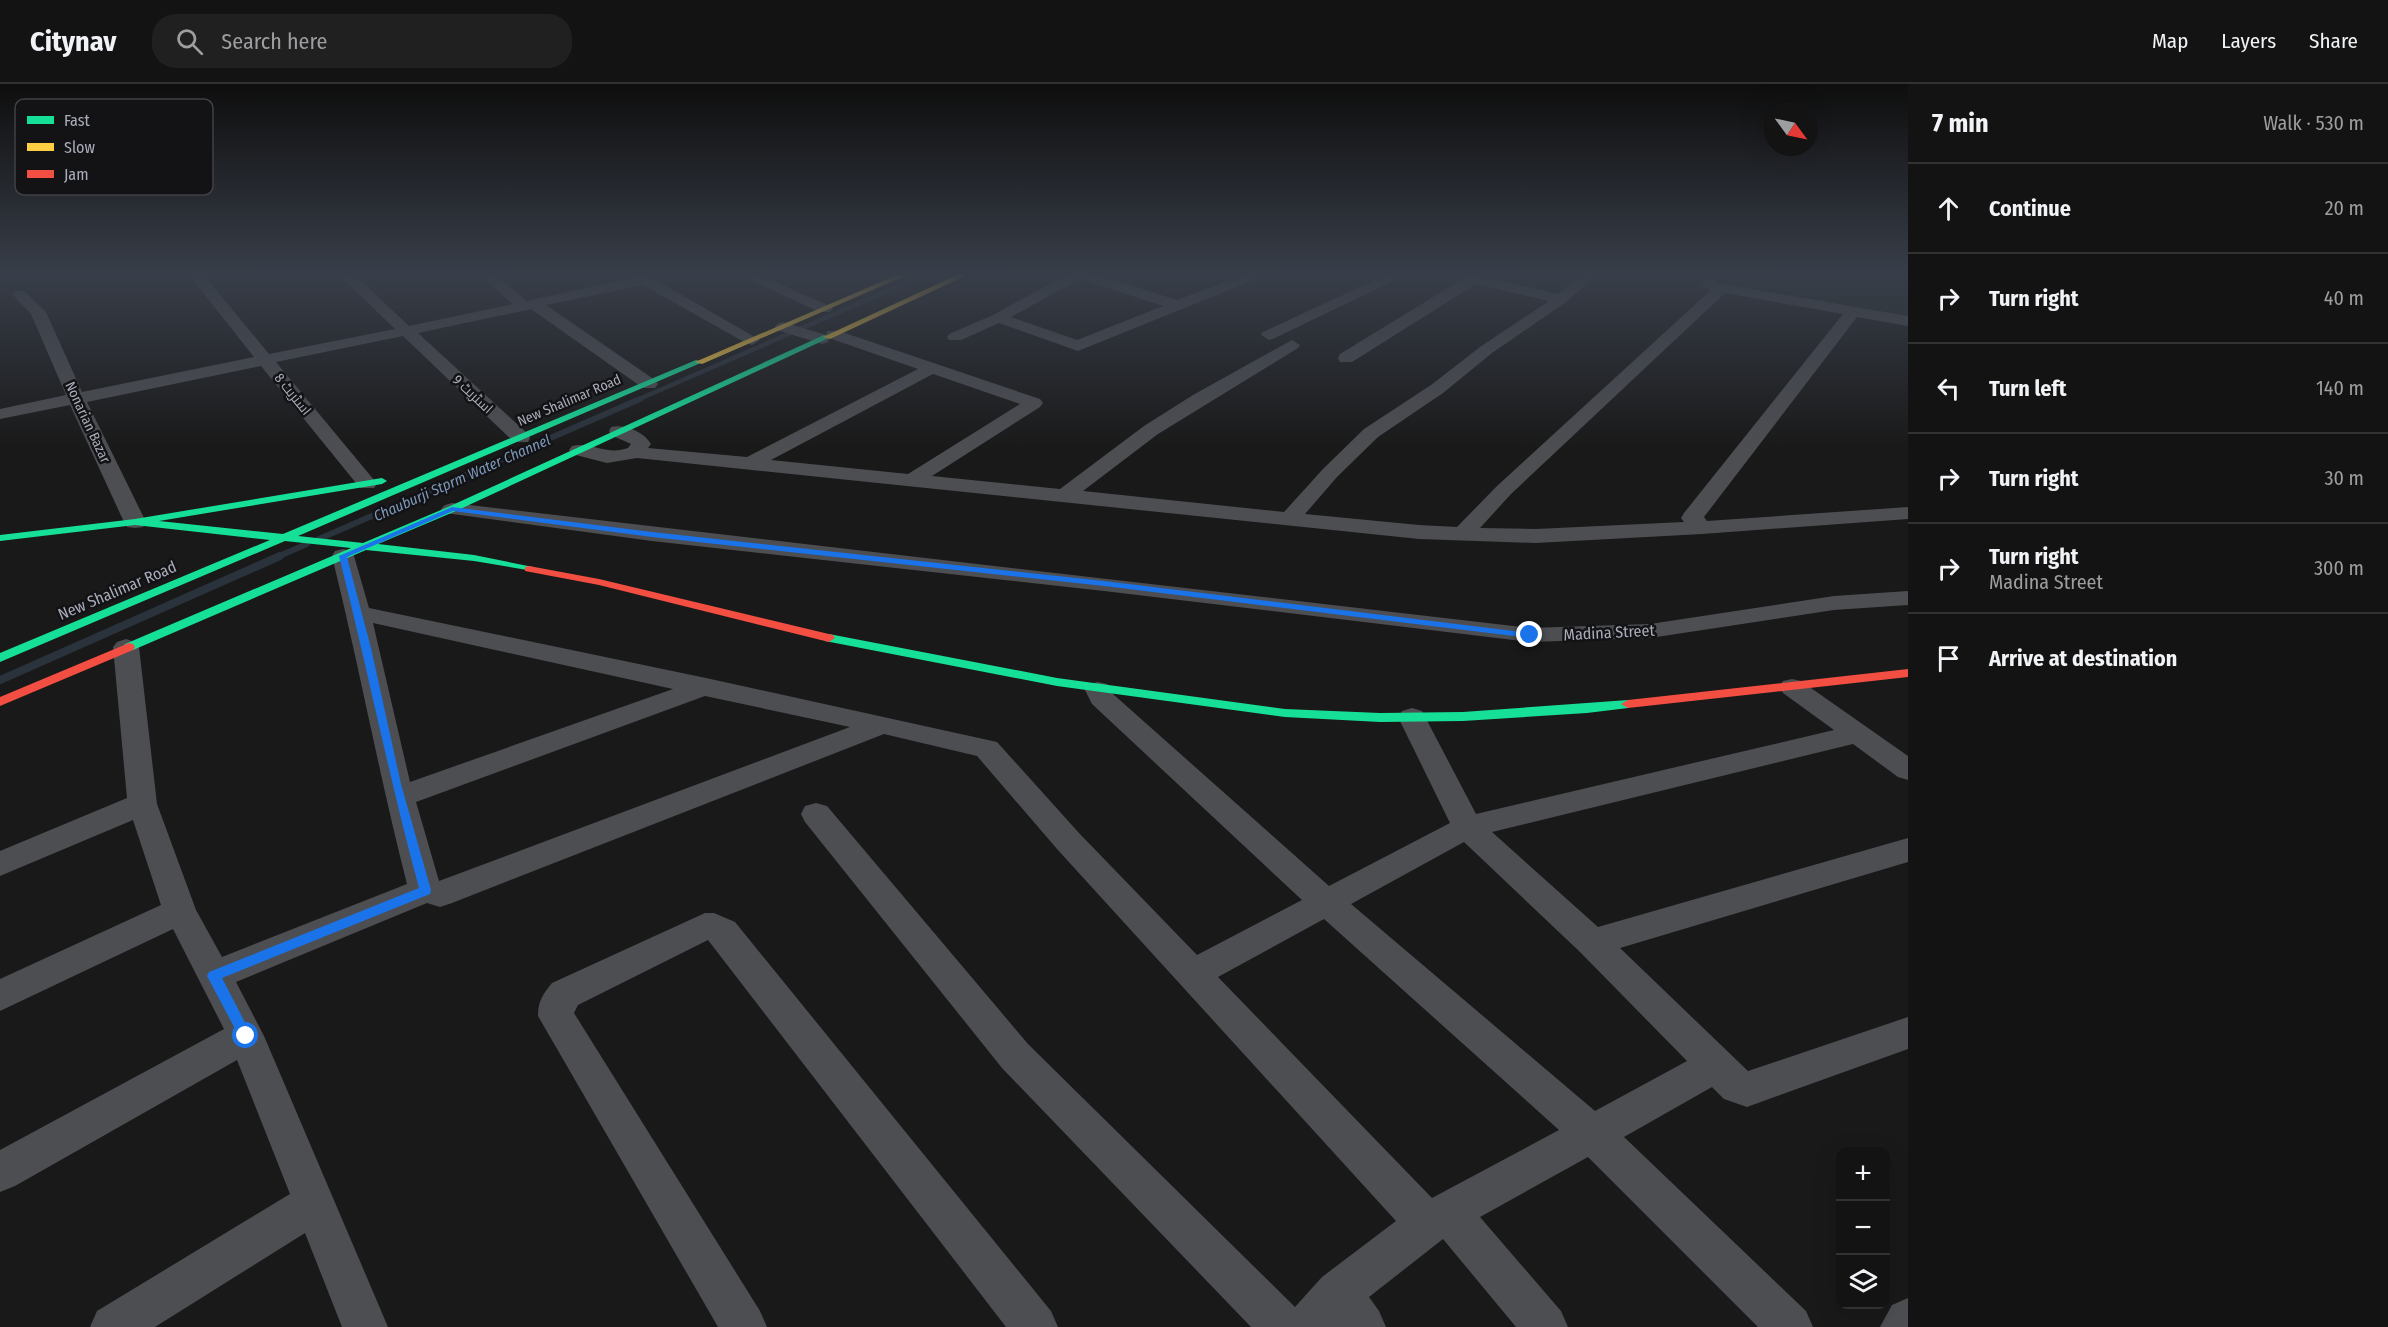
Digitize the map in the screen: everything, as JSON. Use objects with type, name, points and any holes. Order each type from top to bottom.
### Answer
[{"type":"street","name":"Nonarian Bazar","points":[[48,333],[135,522]]},
{"type":"street","name":"اسٹریٹ 8","points":[[243,333],[367,484]]},
{"type":"street","points":[[0,414],[396,333]]},
{"type":"street","name":"اسٹریٹ 9","points":[[408,333],[521,438]]},
{"type":"street","points":[[572,333],[649,384]]},
{"type":"street","points":[[739,333],[752,340]]},
{"type":"street","name":"New Shalimar Road","points":[[0,658],[772,333]]},
{"type":"street","points":[[809,333],[934,367],[1034,403],[912,480]]},
{"type":"street","points":[[0,702],[350,549],[452,509],[830,333]]},
{"type":"street","points":[[955,337],[964,333]]},
{"type":"street","points":[[1041,333],[1078,346],[1107,333]]},
{"type":"street","points":[[1269,335],[1273,333]]},
{"type":"street","points":[[1346,358],[1386,333]]},
{"type":"street","points":[[1289,519],[1330,473],[1371,433],[1513,333]]},
{"type":"street","points":[[1462,534],[1663,333]]},
{"type":"street","points":[[1702,528],[1692,518],[1837,333]]},
{"type":"street","points":[[1064,496],[1161,424],[1292,345]]},
{"type":"street","points":[[751,463],[934,367]]},
{"type":"street","points":[[618,431],[639,440],[641,444],[635,452]]},
{"type":"street","points":[[579,450],[606,458],[616,458],[635,452],[1419,532],[1536,536],[1702,528],[1908,513]]},
{"type":"street","name":"New Shalimar Road","points":[[0,538],[135,522],[446,470]]},
{"type":"street","name":"Madina Street","points":[[452,509],[1530,635],[1650,631],[1834,603],[1908,598]]},
{"type":"street","points":[[135,522],[350,549],[474,558],[599,582],[817,636],[954,665],[1098,690],[1297,714],[1412,717],[1586,709],[1908,673]]},
{"type":"street","points":[[350,549],[358,613],[400,796],[426,890]]},
{"type":"street","points":[[358,613],[882,724],[987,750],[1068,841],[1193,974],[1545,1327]]},
{"type":"street","points":[[126,647],[142,804],[180,911],[246,1036],[365,1327]]},
{"type":"street","points":[[400,796],[706,686]]},
{"type":"street","points":[[1792,687],[1908,770]]},
{"type":"street","points":[[1098,690],[1101,698],[1326,902],[1592,1133],[1790,1327]]},
{"type":"street","points":[[1412,717],[1467,827],[1592,942],[1738,1087],[1747,1089],[1908,1033]]},
{"type":"street","points":[[214,976],[426,890],[440,894],[882,724]]},
{"type":"street","points":[[1193,974],[1467,827],[1857,734]]},
{"type":"street","points":[[0,864],[142,804]]},
{"type":"street","points":[[816,814],[1015,1056],[1283,1327]]},
{"type":"street","points":[[1592,942],[1908,850]]},
{"type":"street","points":[[0,996],[180,911]]},
{"type":"street","points":[[744,1327],[556,1016],[556,1004],[566,994],[705,926],[714,926],[723,932],[1035,1327]]},
{"type":"street","points":[[0,1172],[246,1036]]},
{"type":"street","points":[[1307,1327],[1350,1310],[1438,1218],[1716,1065]]},
{"type":"street","points":[[113,1327],[314,1203]]},
{"type":"street","points":[[1903,1327],[1908,1321]]},
{"type":"waterway","name":"Chauburji Stprm Water Channel","points":[[637,400],[791,333]]},
{"type":"waterway","name":"Chauburji Stprm Water Channel","points":[[319,539],[640,399]]},
{"type":"waterway","name":"Chauburji Stprm Water Channel","points":[[277,557],[307,544]]},
{"type":"waterway","name":"Chauburji Stprm Water Channel","points":[[0,680],[280,556]]},
{"type":"traffic: fast","points":[[129,647],[452,509],[827,337]]},
{"type":"traffic: fast","points":[[0,658],[699,362]]},
{"type":"traffic: fast","points":[[0,538],[135,522],[382,481]]},
{"type":"traffic: fast","points":[[135,522],[474,558],[529,569]]},
{"type":"traffic: fast","points":[[829,638],[1057,682],[1285,713],[1380,717],[1463,716],[1546,712],[1628,704]]},
{"type":"traffic: slow","points":[[699,362],[767,333]]},
{"type":"traffic: slow","points":[[827,337],[836,333]]},
{"type":"traffic: jam","points":[[529,569],[599,582],[829,638]]},
{"type":"traffic: jam","points":[[0,702],[129,647]]},
{"type":"traffic: jam","points":[[1628,704],[1908,673]]},
{"type":"route","points":[[246,1036],[214,976],[426,890],[396,784],[367,648],[343,556],[361,546],[452,509],[1530,635]]}]
